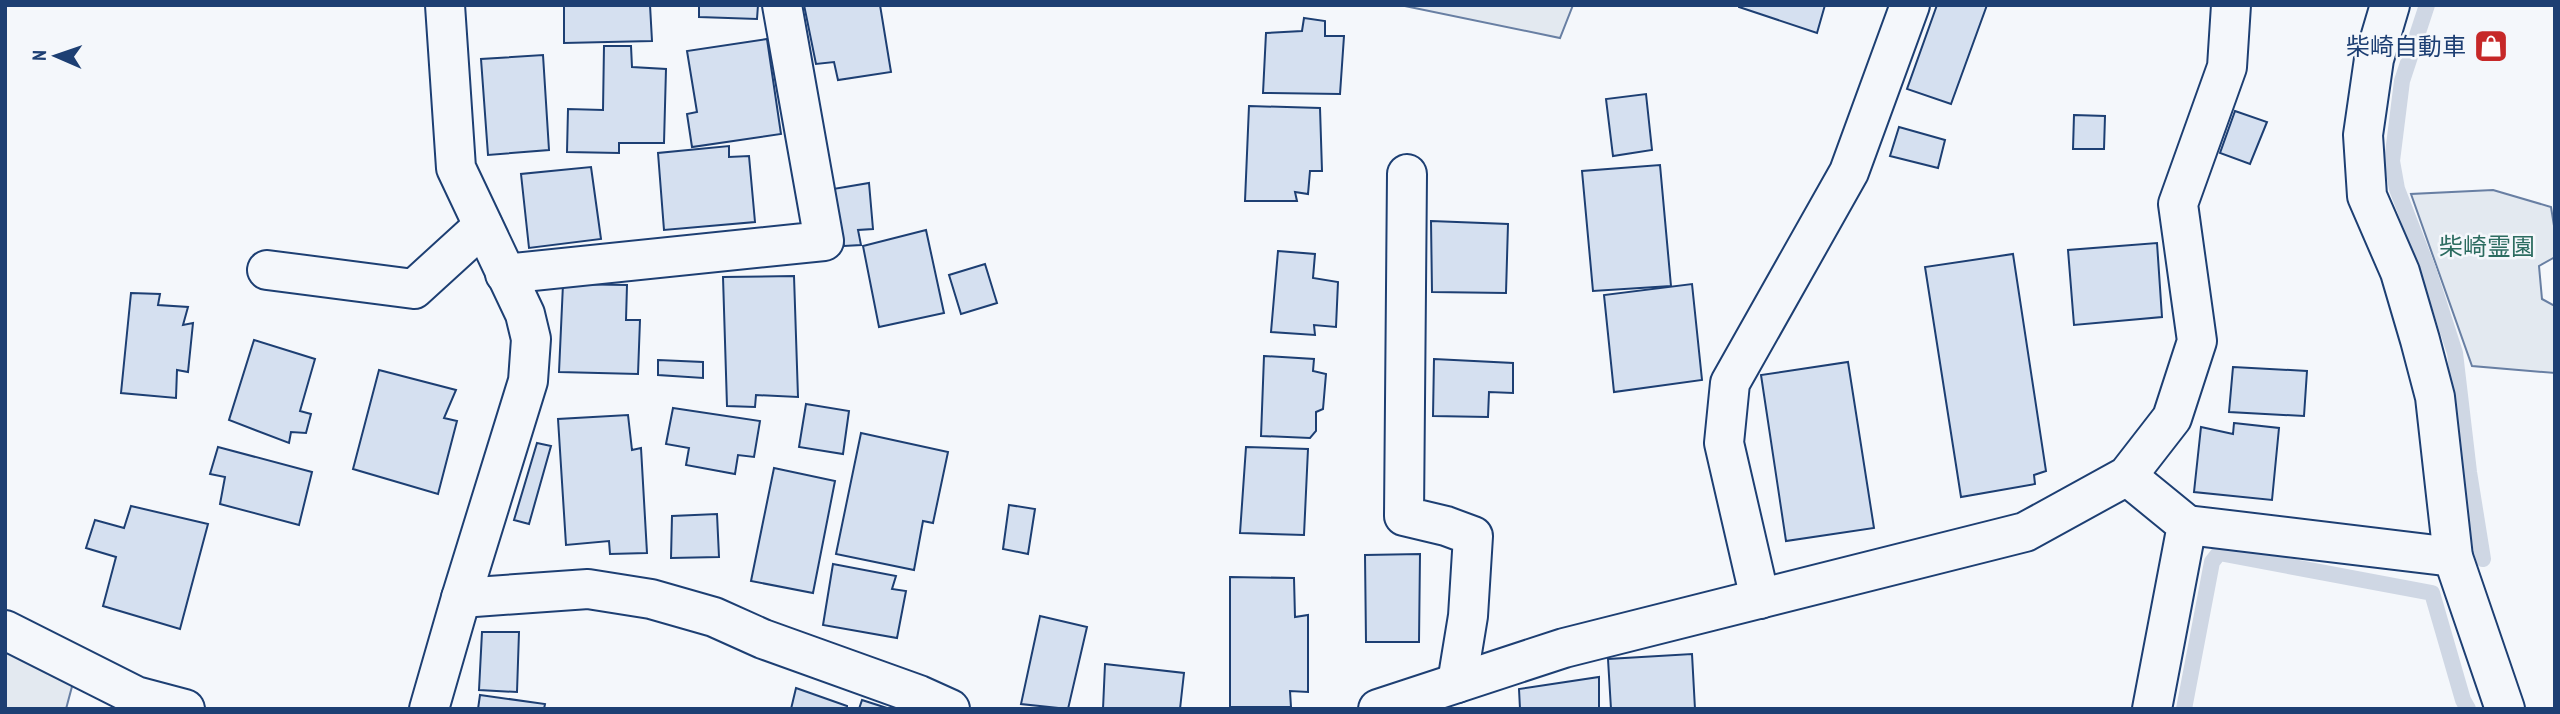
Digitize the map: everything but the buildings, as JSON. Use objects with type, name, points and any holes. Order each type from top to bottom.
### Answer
[{"type":"street","points":[[429,709],[528,381],[531,339],[525,314],[456,168],[445,5]]},
{"type":"street","points":[[505,274],[824,240],[782,5]]},
{"type":"street","points":[[1760,599],[1724,443],[1730,383],[1849,172],[1910,5]]},
{"type":"street","points":[[1378,709],[1564,648],[2025,532],[2127,476],[2172,418],[2197,341],[2178,204],[2227,66],[2231,5]]},
{"type":"street","points":[[2390,5],[2374,59],[2363,135],[2367,196],[2400,272],[2435,397],[2453,557],[2505,709]]},
{"type":"street","points":[[1407,174],[1404,516],[1473,536],[1468,616],[1457,683]]},
{"type":"street","points":[[267,271],[414,289],[482,226]]},
{"type":"street","points":[[2127,476],[2187,525],[2453,557]]},
{"type":"street","points":[[2152,709],[2187,525]]},
{"type":"street","points":[[461,598],[588,589],[651,599],[714,617],[763,639],[919,695],[950,709]]},
{"type":"street","points":[[5,629],[136,696],[184,709]]},
{"type":"green space","points":[[1400,5],[1573,5],[1560,38]]},
{"type":"green space","name":"柴崎霊園","points":[[2493,190],[2551,207],[2555,257],[2539,266],[2542,299],[2555,306],[2555,373],[2472,366],[2411,194]]},
{"type":"green space","points":[[5,646],[74,679],[66,709],[5,709]]},
{"type":"waterway","points":[[2427,5],[2402,81],[2392,161],[2397,189],[2428,269],[2455,353],[2469,472],[2483,559]]},
{"type":"waterway","points":[[2184,709],[2212,562],[2219,553],[2432,593],[2463,700],[2468,709]]},
{"type":"place","name":"柴崎自動車","points":[[2491,46]]}]
